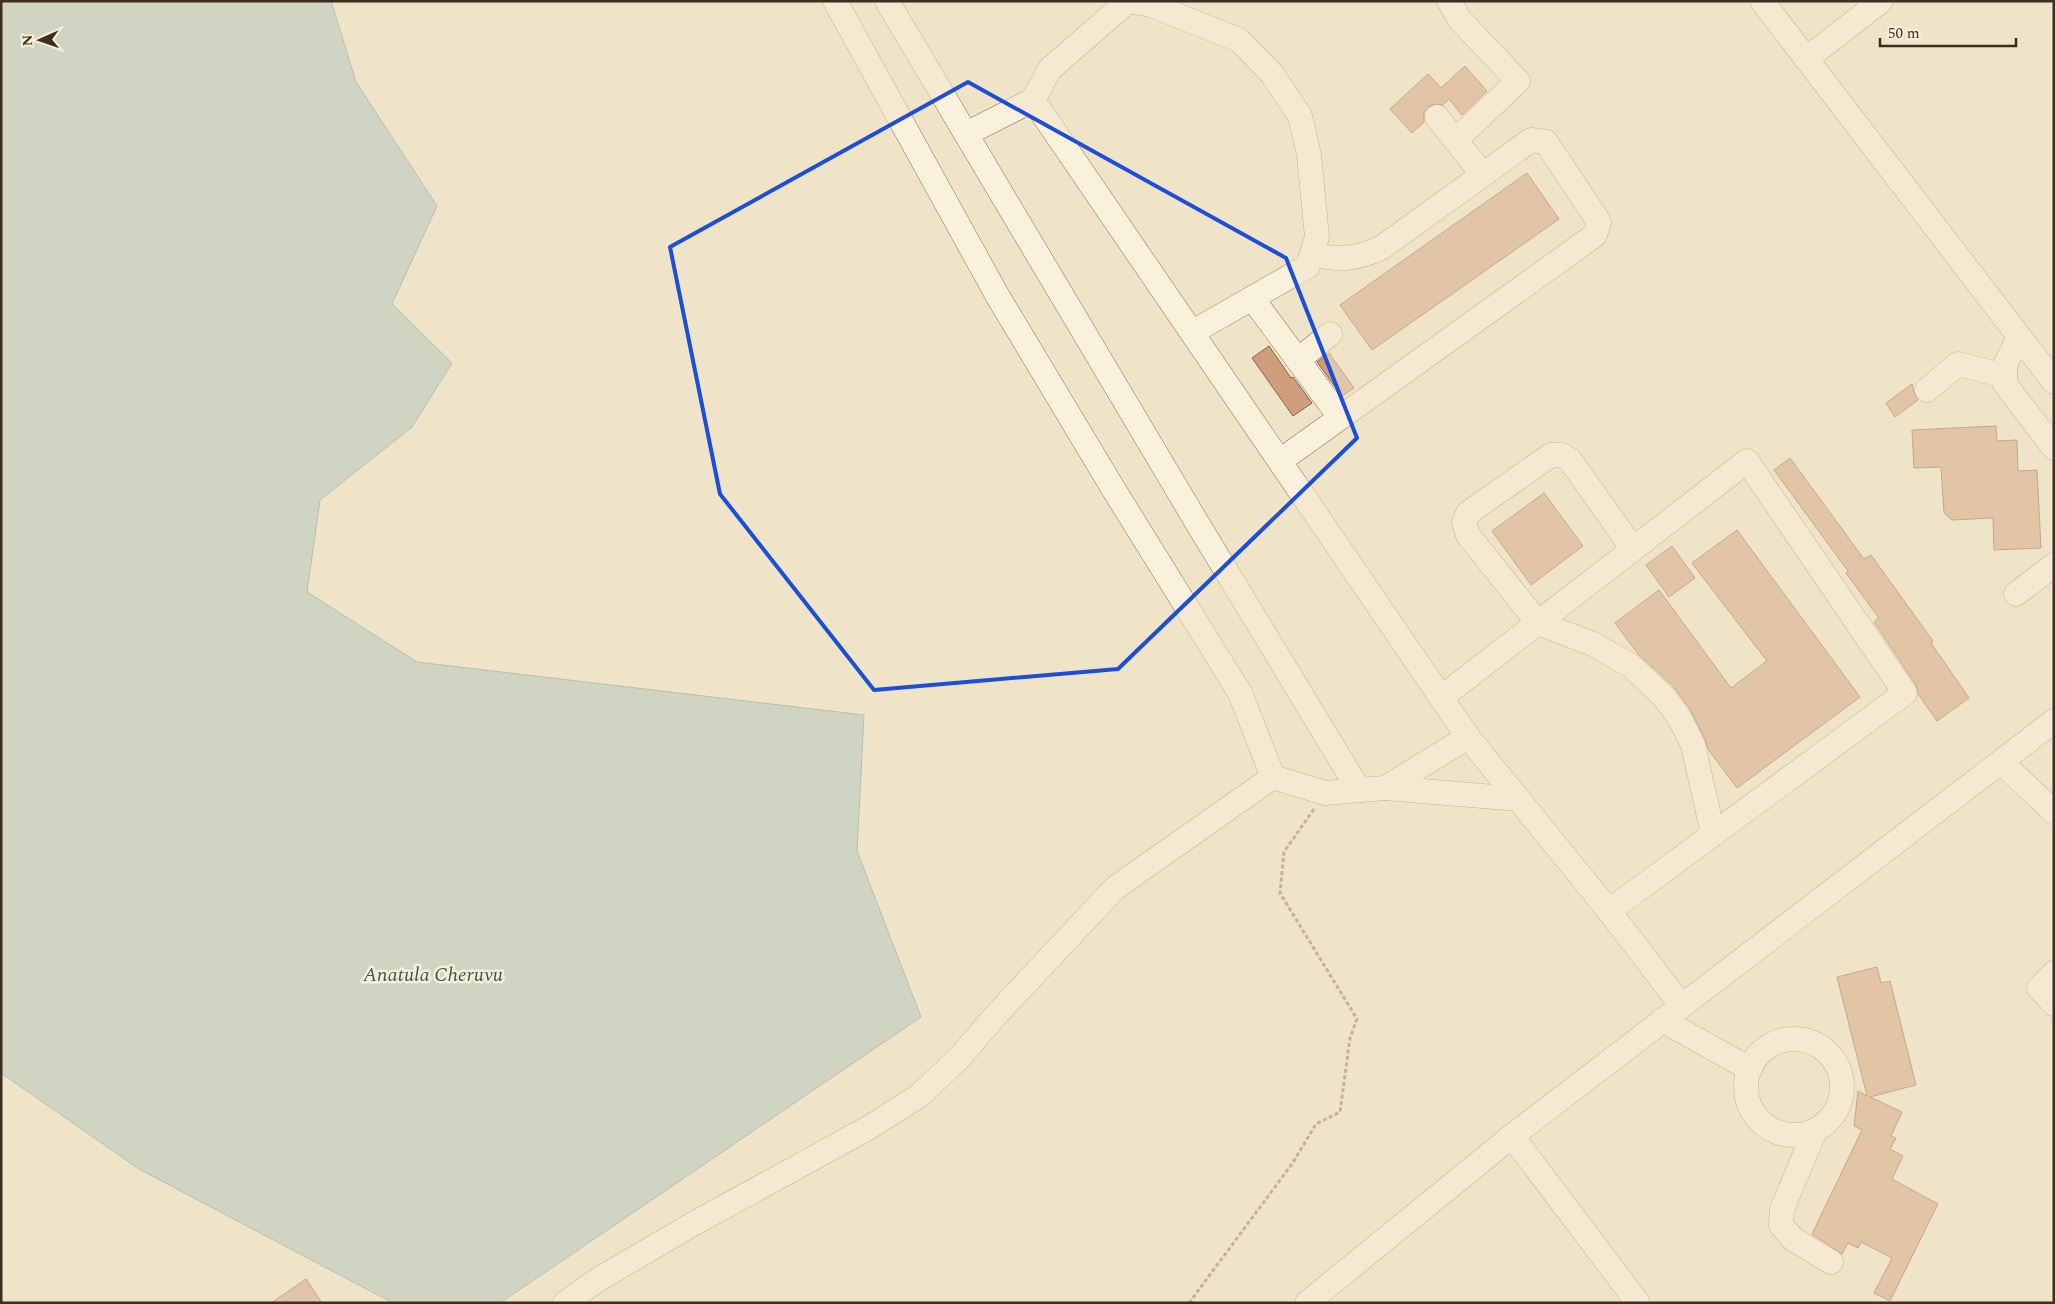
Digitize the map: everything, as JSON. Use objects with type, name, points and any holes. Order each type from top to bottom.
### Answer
[{"type":"lane","points":[[835,1],[998,295],[1114,490],[1240,693],[1273,777]]},
{"type":"lane","points":[[888,1],[1201,530],[1359,790]]},
{"type":"lane","points":[[1449,1],[1460,20],[1518,81],[1456,140]]},
{"type":"lane","points":[[1762,1],[2054,382]]},
{"type":"lane","points":[[1806,59],[1881,1]]},
{"type":"lane","points":[[966,134],[1033,100],[1050,69],[1125,2],[1152,5],[1240,40],[1272,74],[1300,116],[1309,155],[1317,237],[1308,266],[1193,332]]},
{"type":"lane","points":[[1033,100],[1468,737],[1609,911],[1681,1005]]},
{"type":"lane","points":[[1437,117],[1483,175]]},
{"type":"lane","points":[[1280,461],[1595,235],[1598,222],[1546,142],[1531,140],[1381,248],[1359,257],[1329,258],[1313,254]]},
{"type":"lane","points":[[1252,298],[1340,417]]},
{"type":"lane","points":[[1298,360],[1330,334]]},
{"type":"lane","points":[[2019,337],[2005,365],[2005,384],[2054,448]]},
{"type":"lane","points":[[1927,390],[1958,364],[2005,376]]},
{"type":"lane","points":[[1633,549],[1570,460],[1562,455],[1551,455],[1468,513],[1464,523],[1468,535],[1538,622],[1593,644],[1631,666],[1663,696],[1679,717],[1693,745],[1713,834]]},
{"type":"lane","points":[[1442,697],[1747,461],[1905,693],[1609,911]]},
{"type":"lane","points":[[2016,594],[2054,565]]},
{"type":"lane","points":[[1307,1303],[1512,1136],[2054,721]]},
{"type":"lane","points":[[1385,788],[1468,737]]},
{"type":"lane","points":[[2001,762],[2054,812]]},
{"type":"lane","points":[[1273,777],[1325,793],[1385,788],[1519,799]]},
{"type":"lane","points":[[565,1303],[599,1279],[693,1224],[870,1127],[920,1095],[961,1056],[996,1015],[1116,888],[1273,777]]},
{"type":"lane","points":[[2054,972],[2038,988],[2054,1004]]},
{"type":"lane","points":[[1662,1020],[1750,1070]]},
{"type":"lane","points":[[1798,1039],[1813,1043],[1826,1051],[1835,1062],[1841,1076],[1842,1091],[1838,1108],[1829,1121],[1816,1130],[1800,1135],[1783,1134],[1768,1128],[1756,1117],[1749,1102],[1746,1086],[1750,1070],[1758,1056],[1769,1046],[1783,1040],[1798,1039]]},
{"type":"lane","points":[[1816,1130],[1782,1209],[1781,1225],[1793,1239],[1831,1262]]},
{"type":"lane","points":[[1512,1136],[1638,1303]]},
{"type":"path","points":[[1189,1303],[1292,1164],[1316,1124],[1340,1112],[1350,1038],[1357,1019],[1280,893],[1284,852],[1325,793]]},
{"type":"highlighted area","points":[[968,82],[1286,258],[1357,438],[1118,669],[874,690],[720,494],[670,247]]},
{"type":"water","name":"Anatula Cheruvu","points":[[1,1],[331,1],[356,82],[437,206],[392,304],[452,363],[412,427],[320,500],[307,592],[417,662],[864,715],[857,851],[921,1017],[500,1303],[393,1303],[139,1169],[1,1073]]},
{"type":"building","points":[[1465,66],[1487,91],[1462,115],[1449,99],[1443,105],[1435,104],[1428,107],[1424,112],[1424,122],[1412,133],[1390,109],[1428,74],[1441,88]]},
{"type":"building","points":[[1527,173],[1559,219],[1372,350],[1340,305]]},
{"type":"building","points":[[1269,346],[1291,378],[1293,377],[1312,403],[1293,416],[1252,358]]},
{"type":"building","points":[[1329,353],[1354,388],[1342,396],[1317,362]]},
{"type":"building","points":[[1912,384],[1918,400],[1895,417],[1886,403]]},
{"type":"building","points":[[1996,426],[1997,441],[2017,440],[2018,471],[2037,470],[2041,548],[1994,550],[1993,518],[1952,520],[1944,513],[1941,467],[1914,468],[1912,430]]},
{"type":"building","points":[[1790,458],[1864,559],[1871,555],[1933,641],[1931,643],[1969,698],[1937,721],[1918,694],[1916,685],[1874,622],[1879,618],[1846,573],[1848,571],[1774,470]]},
{"type":"building","points":[[1544,493],[1583,546],[1531,585],[1492,531]]},
{"type":"building","points":[[1737,530],[1860,697],[1737,788],[1708,749],[1690,709],[1673,686],[1638,654],[1615,623],[1659,590],[1731,688],[1767,661],[1692,563]]},
{"type":"building","points":[[1672,546],[1695,578],[1669,597],[1646,565]]},
{"type":"building","points":[[1877,967],[1881,983],[1890,981],[1916,1085],[1870,1097],[1902,1112],[1891,1136],[1896,1138],[1890,1149],[1903,1156],[1892,1179],[1938,1204],[1890,1301],[1874,1293],[1892,1258],[1861,1242],[1858,1248],[1848,1243],[1842,1254],[1812,1234],[1862,1130],[1854,1126],[1858,1091],[1867,1096],[1837,977]]},
{"type":"building","points":[[306,1279],[322,1303],[271,1303]]}]
